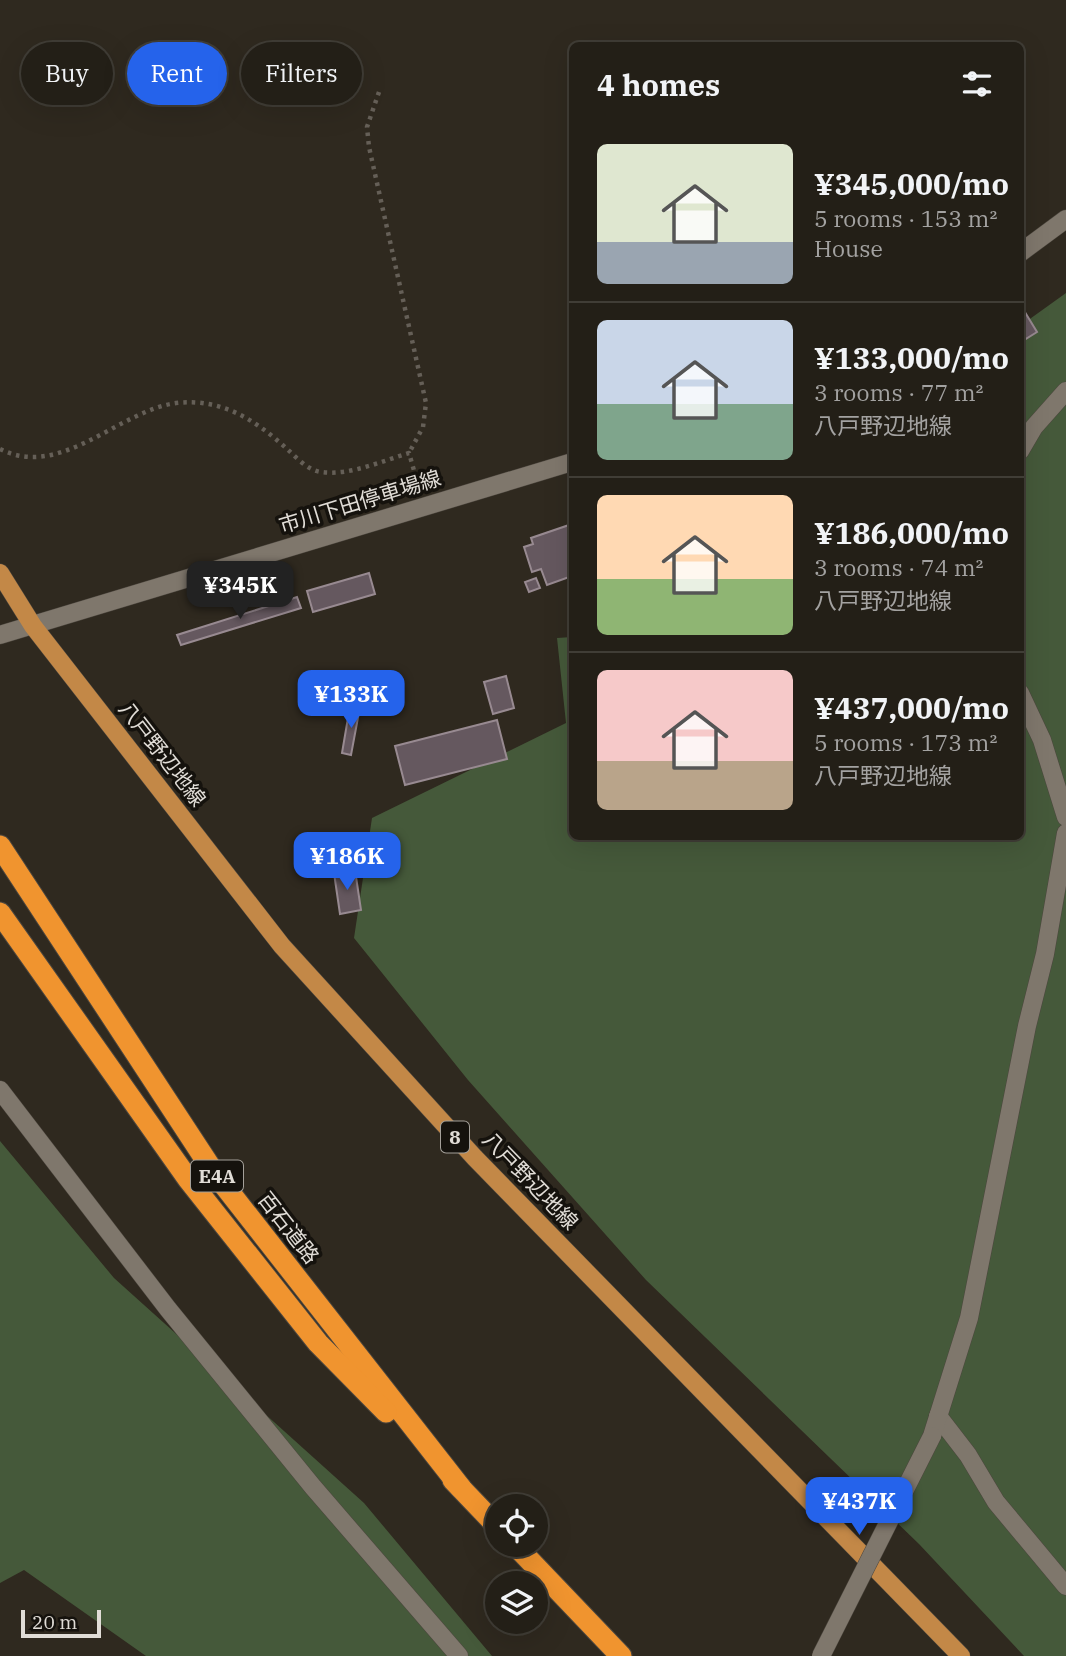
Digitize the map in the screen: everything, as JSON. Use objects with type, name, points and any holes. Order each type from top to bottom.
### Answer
[{"type":"highway","name":"百石道路","points":[[0,846],[213,1171],[461,1488]]},
{"type":"highway","name":"百石道路","points":[[0,913],[188,1179],[310,1332],[485,1513]]},
{"type":"highway","points":[[526,1557],[621,1656]]},
{"type":"main road","name":"八戸野辺地線","points":[[0,573],[33,626],[301,966],[475,1158],[961,1656]]},
{"type":"street","points":[[1024,250],[1066,219]]},
{"type":"street","points":[[1024,445],[1034,427],[1066,391]]},
{"type":"street","name":"市川下田停車場線","points":[[0,635],[569,462]]},
{"type":"street","points":[[1024,702],[1042,740],[1066,817]]},
{"type":"street","points":[[821,1656],[932,1436],[969,1318],[1045,954],[1066,833]]},
{"type":"street","points":[[0,1090],[168,1308],[313,1487],[459,1656]]},
{"type":"street","points":[[938,1416],[968,1455],[996,1502],[1066,1586]]},
{"type":"path","points":[[379,92],[368,127],[369,147],[426,403],[423,427],[409,453],[424,506]]},
{"type":"path","points":[[0,449],[11,454],[33,457],[54,453],[79,445],[149,411],[176,403],[204,403],[228,407],[255,422],[304,465],[317,472],[338,473],[409,453]]},
{"type":"green space","points":[[1066,293],[1066,1656],[1024,1656],[919,1544],[646,1280],[468,1080],[354,938],[372,818],[566,723],[557,638],[569,637],[569,840],[1024,840],[1024,323]]},
{"type":"green space","points":[[0,1141],[114,1278],[364,1503],[492,1656],[146,1656],[24,1570],[0,1583]]},
{"type":"building","points":[[1024,311],[1037,332],[1024,340]]},
{"type":"building","points":[[569,525],[569,577],[547,585],[541,569],[532,572],[524,547],[533,544],[531,538]]},
{"type":"building","points":[[369,573],[375,594],[313,612],[307,591]]},
{"type":"building","points":[[536,578],[540,588],[529,592],[525,582]]},
{"type":"building","points":[[297,597],[301,608],[181,645],[177,635]]},
{"type":"building","points":[[506,676],[514,708],[493,714],[484,682]]},
{"type":"building","points":[[350,706],[360,707],[351,755],[342,753]]},
{"type":"building","points":[[497,720],[507,759],[405,785],[395,746]]},
{"type":"building","points":[[355,870],[361,910],[340,914],[334,873]]}]
